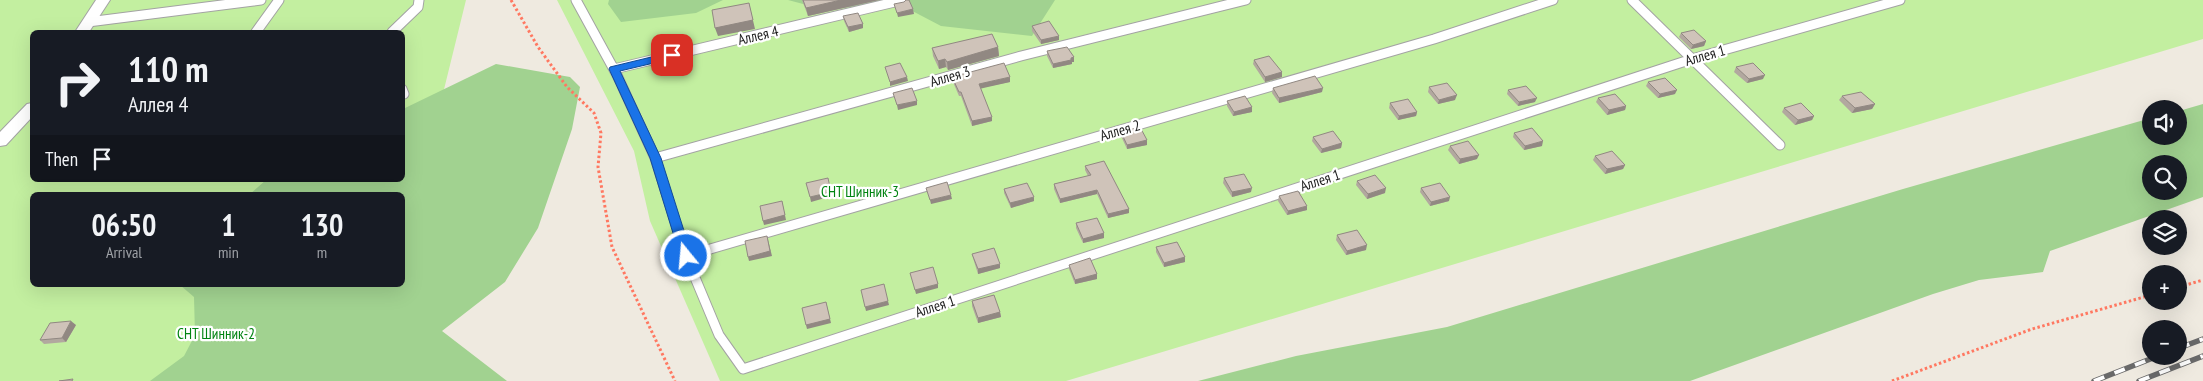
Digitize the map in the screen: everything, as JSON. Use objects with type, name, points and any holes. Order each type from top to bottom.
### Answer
[{"type":"street","points":[[85,27],[103,0]]},
{"type":"street","points":[[0,141],[30,110]]},
{"type":"lane","points":[[85,27],[261,0]]},
{"type":"lane","points":[[257,30],[279,0]]},
{"type":"lane","points":[[394,30],[418,6],[419,0]]},
{"type":"lane","points":[[576,0],[614,69],[655,158],[686,256]]},
{"type":"lane","name":"Аллея 4","points":[[614,69],[903,0]]},
{"type":"lane","name":"Аллея 3","points":[[655,158],[1021,56],[1246,0]]},
{"type":"lane","name":"Аллея 2","points":[[686,256],[1434,39],[1553,0]]},
{"type":"lane","points":[[1632,0],[1780,145]]},
{"type":"lane","name":"Аллея 1","points":[[686,256],[719,335],[743,369],[1692,59],[1900,0]]},
{"type":"path","points":[[510,0],[538,47],[567,87],[594,113],[601,133],[598,167],[612,247],[674,381]]},
{"type":"path","points":[[2187,285],[2203,280]]},
{"type":"path","points":[[1892,381],[2032,330],[2142,298]]},
{"type":"green space","name":"СНТ Шинник-2","points":[[0,0],[466,0],[405,248],[405,192],[30,192],[30,287],[394,287],[371,381],[0,381]]},
{"type":"green space","name":"СНТ Шинник-3","points":[[557,0],[2203,0],[2203,39],[1066,381],[720,381],[650,221],[634,151]]},
{"type":"green space","points":[[609,0],[723,0],[696,13],[621,22],[608,4]]},
{"type":"green space","points":[[788,0],[1055,0],[1032,36],[941,26],[899,4],[822,9]]},
{"type":"green space","points":[[496,64],[570,77],[580,87],[572,129],[538,228],[505,282],[442,331],[507,381],[150,381],[184,356],[195,335],[194,297],[182,287],[405,287],[405,192],[252,192],[264,182],[405,182],[405,108]]},
{"type":"green space","points":[[2203,104],[2203,197],[2166,210],[2142,210],[2142,219],[2050,251],[2043,272],[1979,280],[1933,294],[1690,381],[1198,381],[1296,356],[1447,327],[1903,189],[2142,121],[2142,145],[2187,145],[2187,109]]},
{"type":"building","points":[[803,0],[841,0],[806,8]]},
{"type":"building","points":[[909,0],[913,9],[897,13],[894,4]]},
{"type":"building","points":[[749,3],[753,20],[715,28],[712,10]]},
{"type":"building","points":[[858,13],[863,24],[848,27],[843,16]]},
{"type":"building","points":[[1049,21],[1059,36],[1041,40],[1032,26]]},
{"type":"building","points":[[1694,30],[1706,41],[1693,45],[1681,33]]},
{"type":"building","points":[[992,34],[998,47],[947,62],[945,59],[938,61],[932,48]]},
{"type":"building","points":[[1067,47],[1074,57],[1071,60],[1053,64],[1047,51]]},
{"type":"building","points":[[1269,56],[1282,72],[1265,77],[1254,60]]},
{"type":"building","points":[[900,63],[907,77],[890,82],[885,67]]},
{"type":"building","points":[[1004,63],[1010,77],[979,84],[992,117],[972,121],[961,92],[959,92],[952,77]]},
{"type":"building","points":[[1753,63],[1765,75],[1749,79],[1736,67]]},
{"type":"building","points":[[1315,76],[1323,88],[1279,98],[1273,88]]},
{"type":"building","points":[[1665,78],[1677,90],[1660,94],[1648,82]]},
{"type":"building","points":[[1447,83],[1457,95],[1439,100],[1429,87]]},
{"type":"building","points":[[1526,86],[1537,98],[1519,102],[1508,90]]},
{"type":"building","points":[[912,88],[917,101],[897,105],[893,93]]},
{"type":"building","points":[[1861,92],[1875,104],[1855,108],[1842,96]]},
{"type":"building","points":[[1615,94],[1626,106],[1609,110],[1598,98]]},
{"type":"building","points":[[1245,96],[1252,107],[1234,112],[1227,101]]},
{"type":"building","points":[[1408,99],[1417,112],[1399,116],[1390,103]]},
{"type":"building","points":[[1801,103],[1814,116],[1798,120],[1784,108]]},
{"type":"building","points":[[1140,127],[1147,140],[1127,145],[1121,132]]},
{"type":"building","points":[[1532,128],[1543,141],[1525,146],[1514,133]]},
{"type":"building","points":[[1333,131],[1342,143],[1322,149],[1313,137]]},
{"type":"building","points":[[1468,141],[1479,155],[1460,159],[1450,146]]},
{"type":"building","points":[[1612,151],[1625,165],[1607,169],[1595,156]]},
{"type":"building","points":[[1104,161],[1129,209],[1108,214],[1097,190],[1060,199],[1054,184],[1091,175],[1085,166]]},
{"type":"building","points":[[1244,174],[1252,188],[1232,192],[1224,178]]},
{"type":"building","points":[[1375,175],[1386,188],[1368,194],[1357,181]]},
{"type":"building","points":[[828,178],[831,192],[810,197],[806,183]]},
{"type":"building","points":[[947,182],[951,195],[930,200],[926,188]]},
{"type":"building","points":[[1027,183],[1034,197],[1010,203],[1004,189]]},
{"type":"building","points":[[1440,183],[1450,197],[1431,202],[1421,188]]},
{"type":"building","points":[[1298,191],[1307,206],[1288,211],[1279,196]]},
{"type":"building","points":[[782,201],[785,215],[763,221],[760,206]]},
{"type":"building","points":[[1097,218],[1104,233],[1083,239],[1076,223]]},
{"type":"building","points":[[1357,230],[1367,245],[1347,251],[1337,235]]},
{"type":"building","points":[[767,236],[770,251],[748,257],[745,241]]},
{"type":"building","points":[[1177,242],[1185,257],[1164,263],[1156,247]]},
{"type":"building","points":[[994,248],[1000,264],[978,269],[972,254]]},
{"type":"building","points":[[1090,258],[1097,274],[1075,280],[1069,265]]},
{"type":"building","points":[[933,267],[938,284],[915,290],[910,273]]},
{"type":"building","points":[[884,284],[888,301],[865,307],[861,290]]},
{"type":"building","points":[[994,295],[1000,312],[978,318],[972,301]]},
{"type":"building","points":[[826,302],[830,319],[806,325],[802,308]]},
{"type":"building","points":[[71,321],[62,338],[40,340],[50,323]]},
{"type":"railway","points":[[2187,345],[2203,339]]},
{"type":"railway","points":[[2139,381],[2203,356]]},
{"type":"railway","points":[[2094,381],[2142,362]]},
{"type":"route","points":[[672,55],[614,69],[655,158],[686,256]]}]
